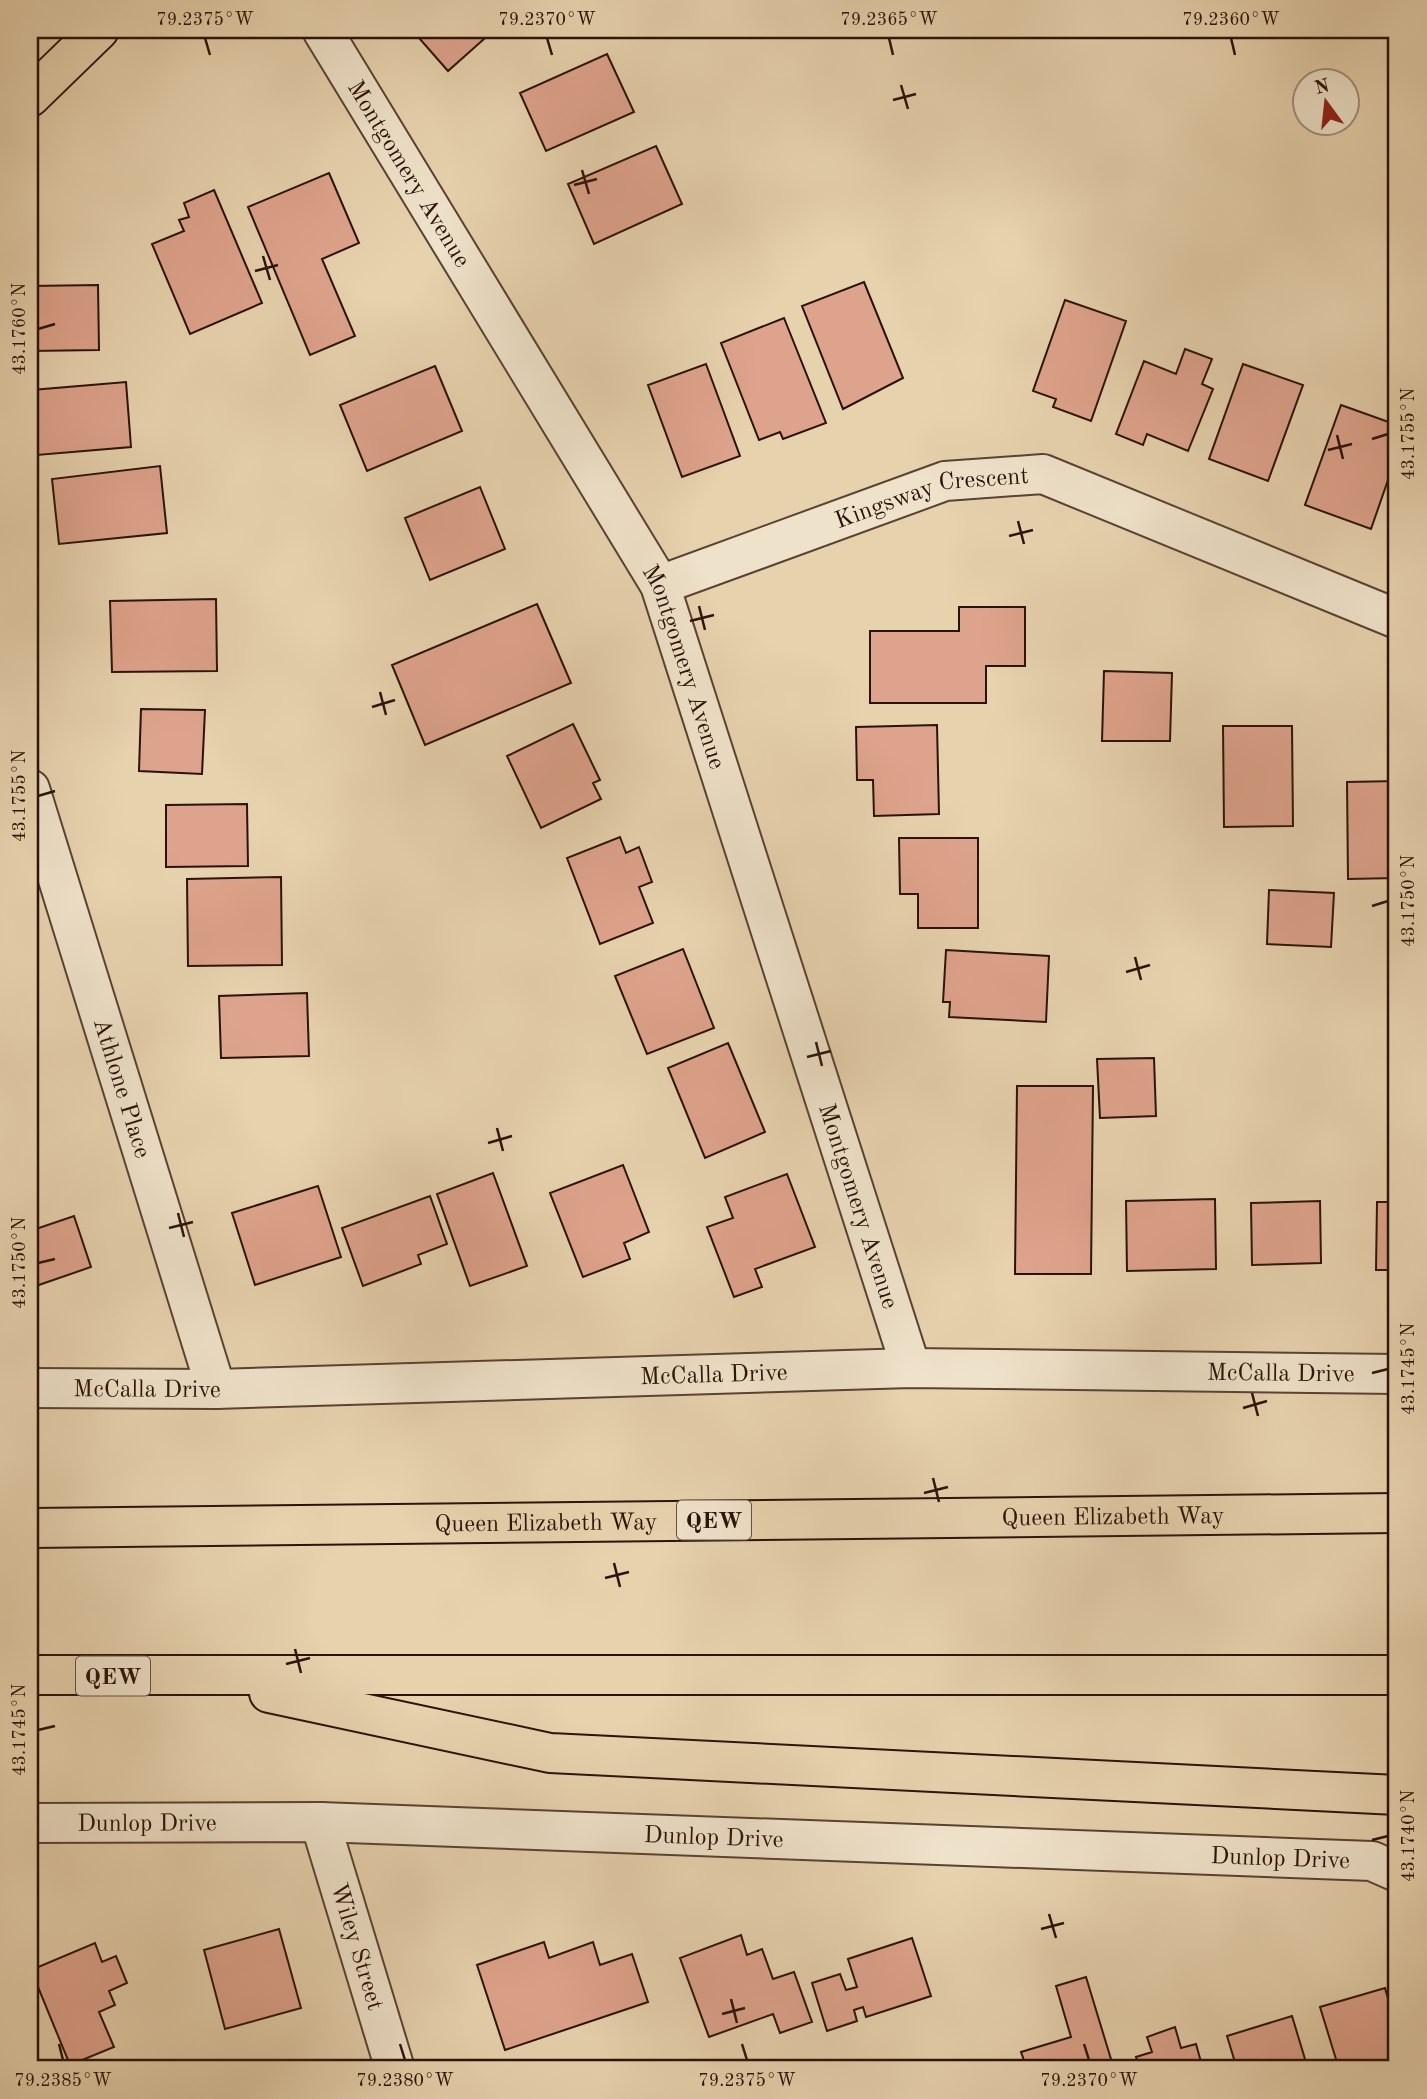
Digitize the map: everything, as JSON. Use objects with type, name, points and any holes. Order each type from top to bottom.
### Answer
[{"type":"main road","points":[[30,97],[99,30]]},
{"type":"main road","name":"Queen Elizabeth Way","points":[[30,1528],[1397,1513]]},
{"type":"main road","name":"QEW","points":[[30,1675],[1397,1675]]},
{"type":"main road","points":[[196,1677],[550,1753],[1397,1795]]},
{"type":"street","name":"Montgomery Avenue","points":[[323,30],[660,585],[911,1368]]},
{"type":"street","name":"Kingsway Crescent","points":[[660,585],[945,481],[1043,474],[1397,619]]},
{"type":"street","name":"Athlone Place","points":[[30,789],[216,1390]]},
{"type":"street","name":"McCalla Drive","points":[[30,1388],[216,1390],[911,1368],[1397,1374]]},
{"type":"street","name":"Dunlop Drive","points":[[30,1823],[320,1822],[1372,1861],[1397,1872]]},
{"type":"street","name":"Wiley Street","points":[[320,1822],[395,2069]]},
{"type":"building","points":[[412,30],[492,30],[493,31],[448,71]]},
{"type":"building","points":[[607,54],[634,112],[546,151],[520,93]]},
{"type":"building","points":[[656,146],[682,204],[594,244],[568,184]]},
{"type":"building","points":[[329,173],[359,243],[322,259],[355,336],[310,355],[248,207]]},
{"type":"building","points":[[214,190],[262,303],[190,334],[152,244],[184,231],[179,220],[189,217],[184,203]]},
{"type":"building","points":[[864,282],[903,378],[843,409],[802,306]]},
{"type":"building","points":[[98,285],[99,350],[30,351],[30,286]]},
{"type":"building","points":[[1065,300],[1126,321],[1091,421],[1053,407],[1056,399],[1033,391]]},
{"type":"building","points":[[784,318],[826,423],[783,439],[780,432],[759,440],[721,343]]},
{"type":"building","points":[[1185,349],[1212,359],[1202,384],[1213,389],[1188,451],[1147,434],[1143,445],[1116,434],[1144,361],[1176,374]]},
{"type":"building","points":[[706,364],[740,456],[682,477],[648,385]]},
{"type":"building","points":[[1243,364],[1303,385],[1268,481],[1209,459]]},
{"type":"building","points":[[435,366],[462,431],[367,471],[340,405]]},
{"type":"building","points":[[126,382],[131,447],[37,455],[32,390]]},
{"type":"building","points":[[1341,405],[1397,425],[1397,454],[1371,529],[1305,505]]},
{"type":"building","points":[[160,466],[167,533],[59,544],[52,479]]},
{"type":"building","points":[[480,487],[505,549],[430,580],[405,518]]},
{"type":"building","points":[[216,599],[217,671],[112,672],[110,601]]},
{"type":"building","points":[[537,604],[571,683],[425,745],[392,665]]},
{"type":"building","points":[[959,607],[1025,607],[1025,666],[986,666],[986,703],[870,703],[870,631],[959,631]]},
{"type":"building","points":[[1104,671],[1172,673],[1170,741],[1102,741]]},
{"type":"building","points":[[141,709],[205,710],[202,774],[139,771]]},
{"type":"building","points":[[573,724],[600,780],[593,783],[601,799],[541,828],[507,756]]},
{"type":"building","points":[[937,725],[939,814],[874,816],[873,780],[857,780],[856,727]]},
{"type":"building","points":[[1223,726],[1292,726],[1293,826],[1224,827]]},
{"type":"building","points":[[1397,781],[1397,878],[1348,879],[1347,782]]},
{"type":"building","points":[[247,804],[248,866],[166,867],[166,805]]},
{"type":"building","points":[[620,837],[626,853],[639,847],[652,882],[639,887],[653,923],[600,944],[567,858]]},
{"type":"building","points":[[899,838],[978,838],[978,928],[918,928],[918,894],[900,894]]},
{"type":"building","points":[[281,877],[282,965],[188,966],[187,879]]},
{"type":"building","points":[[1269,890],[1334,893],[1331,947],[1267,944]]},
{"type":"building","points":[[683,949],[714,1028],[647,1054],[615,976]]},
{"type":"building","points":[[946,950],[1049,956],[1046,1022],[949,1017],[950,1002],[943,1002]]},
{"type":"building","points":[[307,993],[309,1056],[221,1058],[219,996]]},
{"type":"building","points":[[728,1043],[765,1132],[705,1158],[668,1068]]},
{"type":"building","points":[[1154,1058],[1156,1116],[1100,1118],[1097,1059]]},
{"type":"building","points":[[1017,1086],[1093,1086],[1091,1274],[1015,1274]]},
{"type":"building","points":[[623,1165],[649,1232],[624,1243],[630,1259],[583,1277],[550,1193]]},
{"type":"building","points":[[493,1173],[527,1266],[470,1286],[437,1194]]},
{"type":"building","points":[[787,1174],[815,1247],[755,1269],[762,1287],[734,1297],[707,1227],[733,1218],[725,1197]]},
{"type":"building","points":[[318,1186],[341,1257],[255,1285],[232,1213]]},
{"type":"building","points":[[430,1196],[447,1244],[418,1255],[421,1264],[363,1286],[342,1228]]},
{"type":"building","points":[[1215,1199],[1216,1269],[1127,1271],[1126,1201]]},
{"type":"building","points":[[1320,1201],[1321,1263],[1252,1265],[1251,1203]]},
{"type":"building","points":[[1377,1202],[1397,1202],[1397,1270],[1376,1270]]},
{"type":"building","points":[[74,1216],[91,1267],[30,1288],[30,1231]]},
{"type":"building","points":[[279,1929],[301,2008],[225,2029],[204,1950]]},
{"type":"building","points":[[741,1935],[747,1955],[762,1949],[773,1979],[794,1972],[812,2022],[780,2033],[773,2014],[709,2037],[680,1958]]},
{"type":"building","points":[[912,1938],[931,1996],[866,2017],[863,2007],[854,2010],[857,2021],[827,2031],[812,1983],[840,1974],[846,1990],[857,1987],[848,1959]]},
{"type":"building","points":[[544,1942],[549,1958],[593,1942],[600,1965],[632,1954],[648,2002],[505,2050],[477,1965]]},
{"type":"building","points":[[95,1943],[102,1962],[116,1956],[127,1983],[109,1991],[115,2005],[99,2012],[114,2047],[70,2065],[31,1970]]},
{"type":"building","points":[[1086,1977],[1114,2069],[1027,2069],[1021,2052],[1071,2037],[1056,1986]]},
{"type":"building","points":[[1385,1988],[1397,2030],[1397,2069],[1339,2069],[1320,2007]]},
{"type":"building","points":[[1292,2016],[1308,2069],[1237,2069],[1227,2036]]},
{"type":"building","points":[[1175,2027],[1181,2048],[1196,2044],[1203,2069],[1140,2069],[1136,2057],[1152,2052],[1147,2037]]}]
